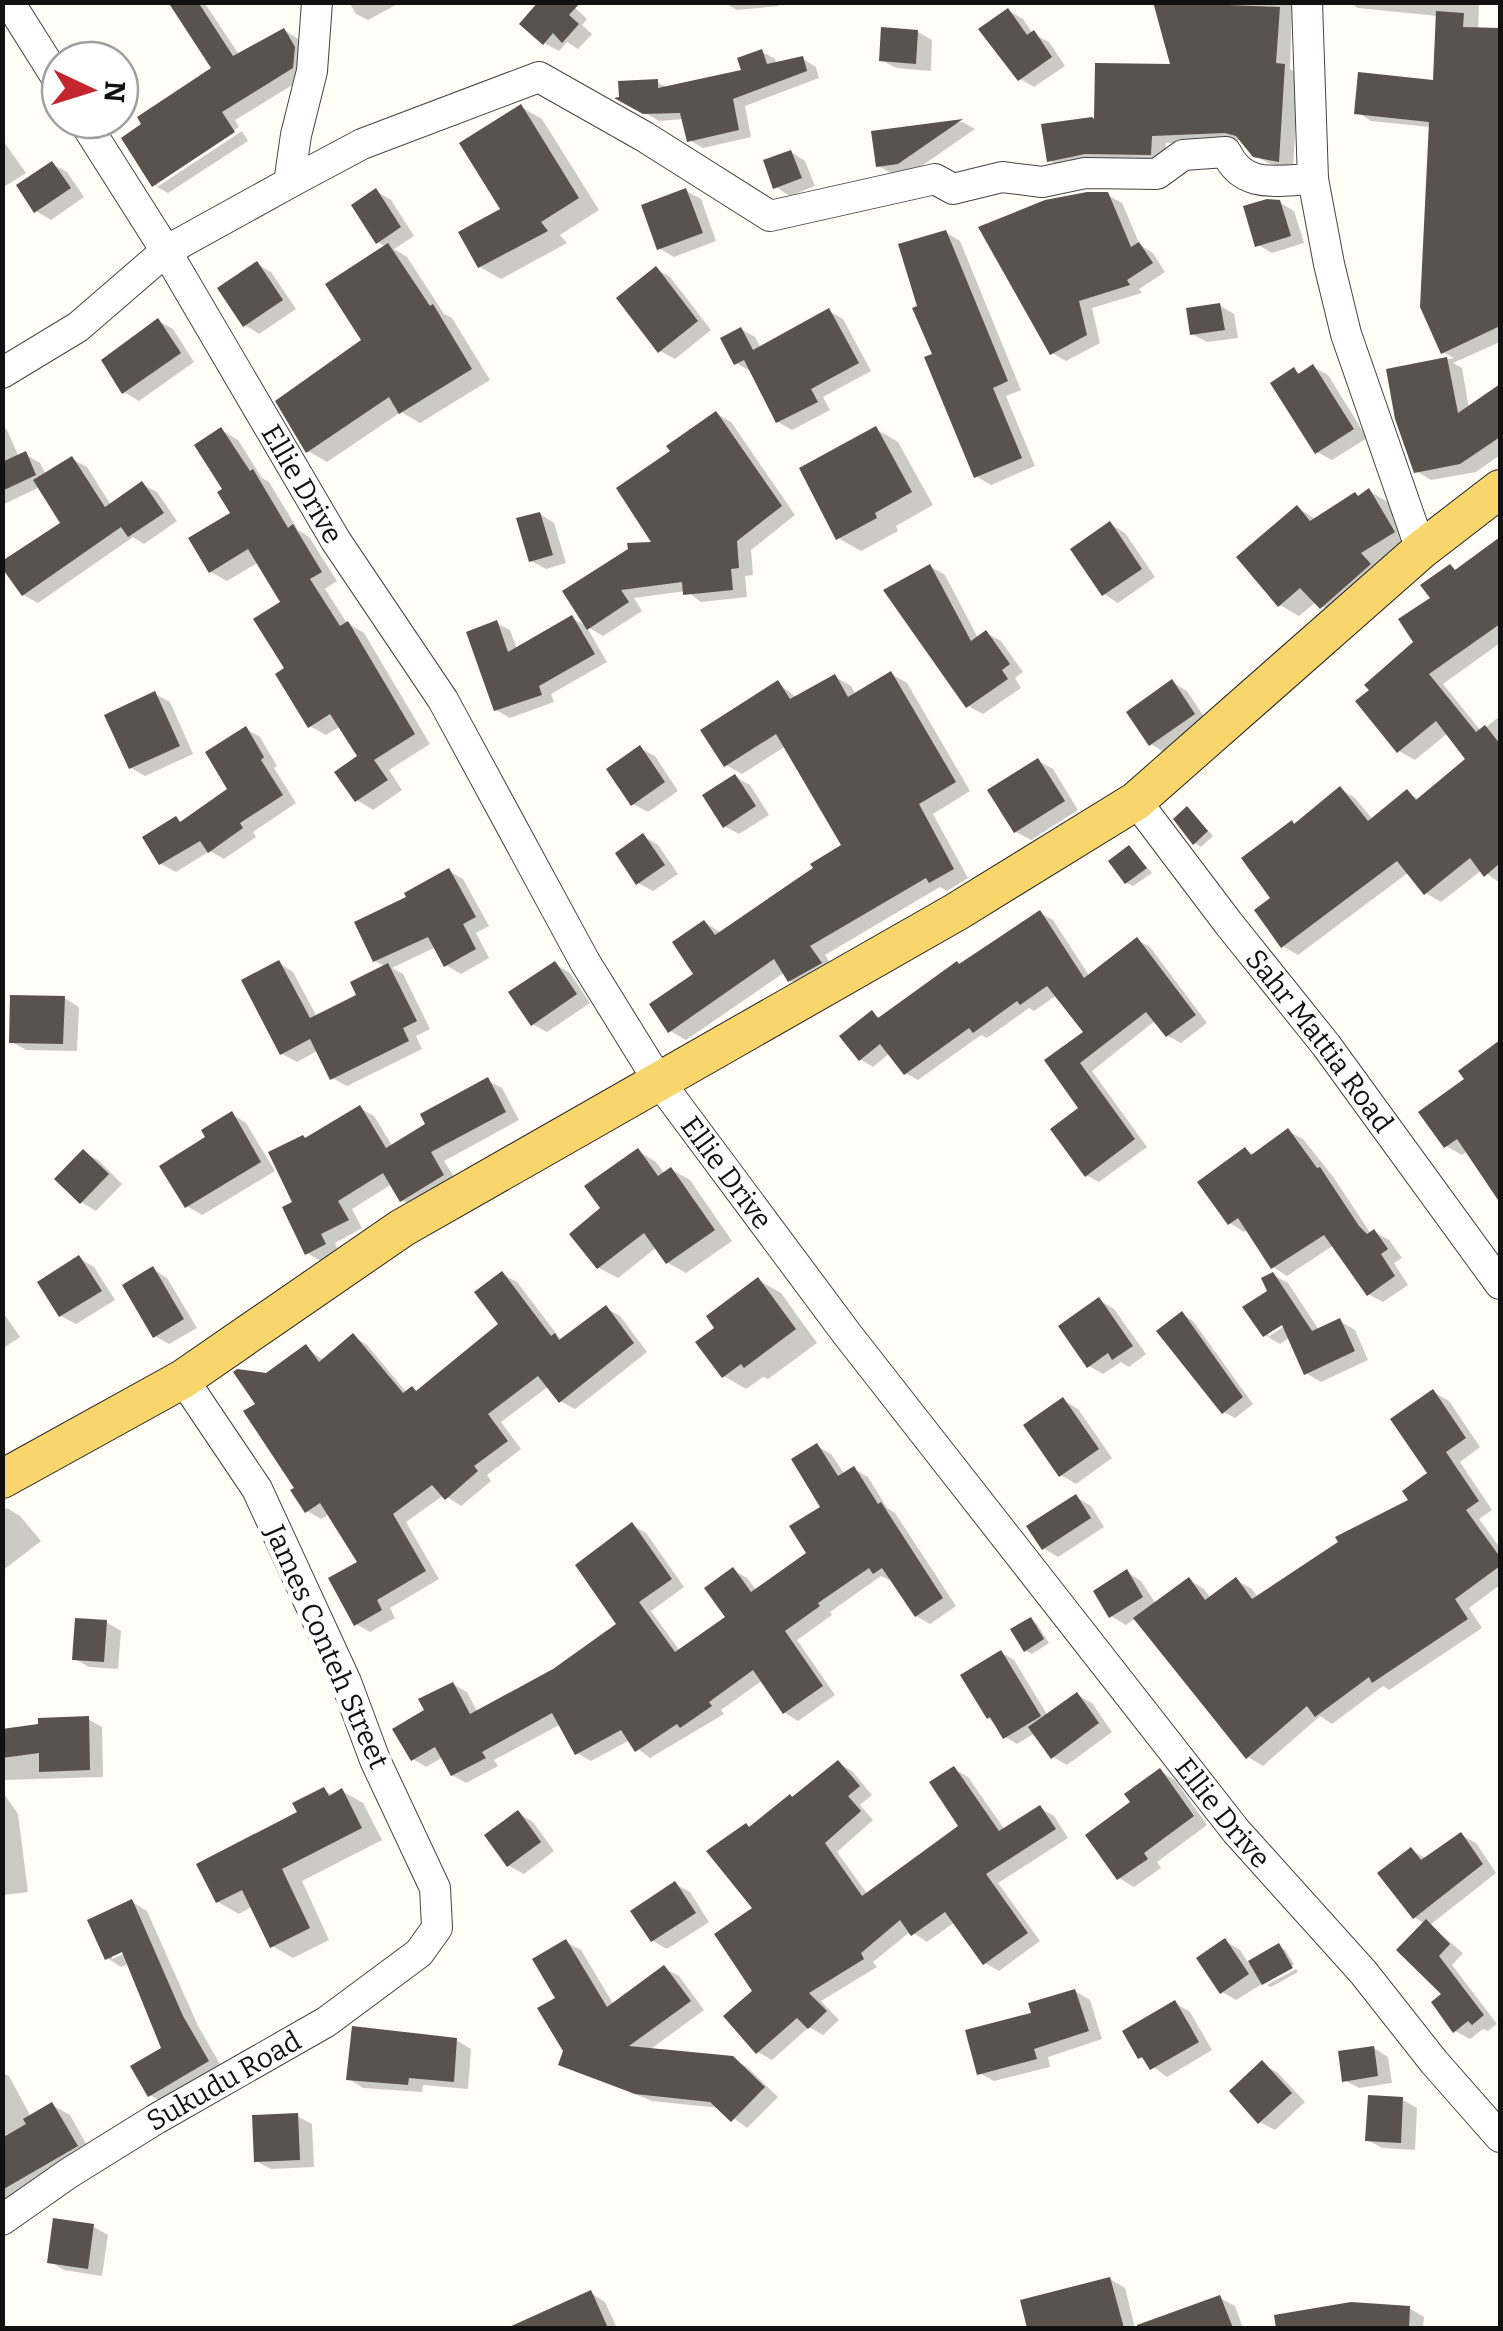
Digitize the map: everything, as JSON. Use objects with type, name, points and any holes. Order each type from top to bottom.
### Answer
[{"type":"main road","points":[[2,1480],[183,1379],[402,1228],[956,912],[1136,801],[1421,550],[1500,489]]},
{"type":"street","points":[[9,2],[40,51]]},
{"type":"street","points":[[289,182],[312,71],[317,2]]},
{"type":"street","points":[[1306,2],[1313,180],[1346,334],[1421,550]]},
{"type":"street","points":[[2,373],[78,326],[166,251],[289,182],[362,144],[539,77],[646,137],[770,216],[935,179],[953,189],[1002,177],[1042,182],[1085,173],[1158,174],[1182,155],[1226,152],[1234,169],[1252,180],[1313,180]]},
{"type":"street","name":"Ellie Drive","points":[[96,140],[166,251],[336,541],[444,700],[585,962],[658,1080],[847,1334],[1236,1831],[1363,1972],[1500,2137]]},
{"type":"street","name":"Sahr Mattia Road","points":[[1136,801],[1326,1045],[1500,1284]]},
{"type":"street","name":"James Conteh Street","points":[[183,1379],[257,1488],[346,1682],[374,1760],[435,1888],[437,1928]]},
{"type":"street","name":"Sukudu Road","points":[[2,2220],[156,2119],[326,2022],[419,1953],[437,1928]]},
{"type":"building","points":[[168,2],[198,2],[233,56],[284,28],[295,47],[293,68],[222,112],[235,132],[152,187],[122,140],[140,140],[140,115],[211,68]]},
{"type":"building","points":[[538,2],[581,2],[569,15],[579,24],[562,43],[553,33],[543,45],[519,24]]},
{"type":"building","points":[[1153,2],[1280,7],[1276,63],[1285,64],[1279,162],[1253,157],[1236,136],[1225,133],[1152,136],[1151,155],[1085,154],[1047,162],[1041,124],[1094,119],[1095,63],[1170,64]]},
{"type":"building","points":[[1008,8],[1027,35],[1034,30],[1052,57],[1018,81],[978,29]]},
{"type":"building","points":[[1436,11],[1464,13],[1463,27],[1500,28],[1500,326],[1441,354],[1420,307],[1429,122],[1354,114],[1358,72],[1433,80]]},
{"type":"building","points":[[881,27],[918,30],[916,64],[879,61]]},
{"type":"building","points":[[762,49],[767,64],[803,56],[807,71],[733,99],[739,130],[687,142],[680,113],[643,114],[614,98],[619,97],[618,81],[658,79],[658,88],[741,70],[737,58]]},
{"type":"building","points":[[521,104],[579,198],[541,222],[548,231],[478,268],[458,232],[500,209],[459,143]]},
{"type":"building","points":[[963,119],[898,164],[876,167],[871,131]]},
{"type":"building","points":[[791,150],[802,178],[773,189],[763,160]]},
{"type":"building","points":[[52,161],[71,188],[34,213],[16,185]]},
{"type":"building","points":[[376,188],[401,227],[376,244],[351,205]]},
{"type":"building","points":[[686,188],[703,233],[657,250],[641,205]]},
{"type":"building","points":[[1108,192],[1131,247],[1139,242],[1153,263],[1127,280],[1130,285],[1079,301],[1087,335],[1050,355],[978,227],[1045,200]]},
{"type":"building","points":[[1267,199],[1280,200],[1291,236],[1255,247],[1243,206]]},
{"type":"building","points":[[946,230],[1008,381],[993,388],[1022,458],[974,478],[924,357],[932,354],[912,308],[917,306],[898,244]]},
{"type":"building","points":[[388,243],[430,306],[433,304],[472,369],[399,414],[389,397],[306,453],[275,401],[361,340],[325,284]]},
{"type":"building","points":[[257,261],[283,300],[243,327],[217,288]]},
{"type":"building","points":[[656,266],[698,321],[658,353],[616,298]]},
{"type":"building","points":[[1220,303],[1225,330],[1190,335],[1186,308]]},
{"type":"building","points":[[829,308],[859,363],[811,389],[818,402],[776,423],[744,360],[734,365],[720,338],[741,327],[753,350]]},
{"type":"building","points":[[158,318],[181,353],[122,394],[101,360]]},
{"type":"building","points":[[1447,357],[1458,413],[1500,384],[1500,437],[1460,464],[1414,473],[1395,419],[1386,369]]},
{"type":"building","points":[[1313,364],[1354,429],[1315,454],[1270,383],[1294,367],[1298,374]]},
{"type":"building","points":[[716,411],[782,506],[737,541],[739,568],[731,569],[733,590],[683,595],[682,582],[621,590],[629,602],[587,630],[562,591],[628,549],[627,543],[651,542],[616,488],[670,451],[666,446]]},
{"type":"building","points":[[876,426],[912,492],[875,513],[877,518],[836,540],[799,468]]},
{"type":"building","points":[[221,427],[250,471],[253,469],[288,528],[293,524],[322,572],[310,579],[340,626],[348,621],[415,734],[374,760],[388,780],[355,802],[334,772],[357,756],[330,714],[308,728],[275,674],[284,668],[253,619],[280,602],[248,549],[209,573],[188,538],[230,513],[217,492],[222,489],[194,445]]},
{"type":"building","points":[[26,451],[36,475],[2,491],[2,462]]},
{"type":"building","points":[[72,456],[105,507],[142,481],[164,513],[128,537],[121,527],[22,596],[2,568],[2,561],[60,523],[33,480]]},
{"type":"building","points":[[1369,488],[1395,532],[1361,553],[1371,564],[1320,609],[1300,588],[1278,607],[1236,557],[1297,505],[1310,521],[1355,492],[1358,496]]},
{"type":"building","points":[[540,512],[553,555],[529,562],[516,518]]},
{"type":"building","points":[[1110,521],[1142,569],[1102,596],[1070,549]]},
{"type":"building","points":[[1500,537],[1500,624],[1429,674],[1476,732],[1485,725],[1500,744],[1500,863],[1484,877],[1470,858],[1424,895],[1397,861],[1281,948],[1254,910],[1270,898],[1241,858],[1292,820],[1294,824],[1340,786],[1368,821],[1407,789],[1416,800],[1465,759],[1436,721],[1397,753],[1355,701],[1369,690],[1364,685],[1413,642],[1398,619],[1430,598],[1420,585],[1450,564],[1455,570]]},
{"type":"building","points":[[930,564],[971,641],[986,630],[1010,664],[1002,670],[1008,679],[966,708],[883,590]]},
{"type":"building","points":[[572,615],[595,654],[539,686],[542,695],[494,711],[466,632],[497,620],[508,652]]},
{"type":"building","points":[[891,671],[956,782],[919,804],[954,869],[929,883],[926,878],[810,946],[822,963],[788,982],[774,959],[668,1033],[649,1004],[693,974],[672,942],[704,920],[715,935],[841,845],[776,734],[724,767],[700,730],[778,680],[790,699],[835,674],[848,697]]},
{"type":"building","points":[[1172,679],[1195,714],[1149,746],[1126,712]]},
{"type":"building","points":[[155,691],[180,746],[129,769],[104,715]]},
{"type":"building","points":[[246,726],[283,795],[240,823],[243,828],[208,853],[200,841],[159,865],[142,837],[176,816],[180,822],[227,789],[205,752]]},
{"type":"building","points":[[640,745],[665,782],[631,806],[606,769]]},
{"type":"building","points":[[1038,758],[1065,801],[1014,833],[987,790]]},
{"type":"building","points":[[735,774],[756,806],[723,828],[702,795]]},
{"type":"building","points":[[1187,806],[1208,831],[1193,845],[1173,819]]},
{"type":"building","points":[[643,833],[665,865],[636,885],[615,853]]},
{"type":"building","points":[[1129,845],[1147,868],[1125,884],[1108,861]]},
{"type":"building","points":[[449,868],[476,917],[463,924],[476,949],[444,967],[428,937],[373,962],[354,922],[406,897],[404,893]]},
{"type":"building","points":[[1040,910],[1084,978],[1137,937],[1196,1015],[1166,1037],[1146,1012],[1080,1063],[1135,1139],[1085,1177],[1050,1129],[1078,1108],[1044,1060],[1083,1032],[1047,986],[1020,1005],[1017,1001],[973,1033],[969,1028],[904,1075],[880,1044],[859,1061],[839,1036],[872,1010],[878,1018],[957,961],[959,964]]},
{"type":"building","points":[[279,960],[310,1018],[356,995],[350,982],[388,963],[417,1021],[403,1028],[409,1041],[330,1080],[310,1039],[280,1055],[241,980]]},
{"type":"building","points":[[555,961],[577,994],[531,1026],[508,992]]},
{"type":"building","points":[[10,995],[65,996],[63,1044],[9,1043]]},
{"type":"building","points":[[1500,1040],[1500,1203],[1457,1139],[1444,1148],[1418,1112],[1464,1079],[1458,1071]]},
{"type":"building","points":[[488,1077],[506,1112],[431,1152],[444,1175],[400,1202],[383,1173],[338,1201],[349,1220],[321,1234],[326,1244],[305,1255],[282,1207],[292,1202],[268,1152],[303,1135],[305,1138],[360,1105],[386,1148],[425,1124],[420,1114]]},
{"type":"building","points":[[232,1111],[261,1162],[185,1208],[159,1166],[205,1137],[201,1130]]},
{"type":"building","points":[[1288,1128],[1320,1167],[1359,1226],[1367,1234],[1374,1229],[1388,1249],[1381,1254],[1395,1276],[1367,1296],[1324,1235],[1271,1269],[1238,1218],[1228,1225],[1197,1182],[1245,1147],[1251,1155]]},
{"type":"building","points":[[638,1148],[658,1176],[671,1167],[715,1230],[666,1264],[644,1233],[597,1269],[569,1234],[600,1208],[584,1186]]},
{"type":"building","points":[[83,1149],[109,1174],[80,1204],[54,1179]]},
{"type":"building","points":[[79,1255],[102,1291],[59,1317],[37,1282]]},
{"type":"building","points":[[153,1266],[184,1319],[153,1338],[122,1285]]},
{"type":"building","points":[[502,1271],[551,1336],[555,1333],[559,1340],[606,1305],[634,1343],[559,1403],[538,1376],[488,1414],[508,1441],[474,1466],[478,1471],[445,1500],[432,1485],[393,1514],[426,1571],[377,1600],[382,1610],[354,1626],[328,1578],[357,1562],[320,1503],[305,1513],[290,1490],[294,1488],[243,1411],[255,1404],[233,1372],[237,1369],[266,1373],[306,1344],[319,1362],[353,1333],[403,1393],[412,1386],[416,1391],[498,1324],[474,1292]]},
{"type":"building","points":[[1273,1272],[1312,1331],[1340,1318],[1355,1351],[1304,1375],[1282,1325],[1263,1337],[1242,1307],[1267,1291],[1261,1278]]},
{"type":"building","points":[[758,1277],[796,1329],[744,1368],[741,1364],[722,1378],[695,1342],[714,1328],[706,1316]]},
{"type":"building","points":[[1099,1297],[1133,1346],[1112,1360],[1108,1353],[1087,1368],[1058,1326]]},
{"type":"building","points":[[1182,1311],[1243,1397],[1222,1414],[1156,1331]]},
{"type":"building","points":[[1433,1389],[1466,1438],[1446,1452],[1479,1501],[1466,1510],[1500,1557],[1500,1566],[1455,1599],[1468,1619],[1372,1683],[1369,1677],[1315,1717],[1307,1706],[1246,1759],[1133,1618],[1189,1577],[1205,1600],[1236,1577],[1252,1599],[1338,1542],[1335,1537],[1408,1500],[1402,1491],[1427,1473],[1390,1419]]},
{"type":"building","points":[[1063,1397],[1099,1449],[1059,1477],[1023,1425]]},
{"type":"building","points":[[817,1443],[838,1476],[854,1466],[943,1598],[915,1617],[882,1568],[873,1574],[869,1568],[818,1603],[820,1606],[785,1631],[823,1686],[783,1714],[753,1670],[709,1702],[712,1706],[635,1752],[621,1730],[575,1755],[552,1713],[482,1752],[486,1758],[451,1776],[435,1747],[411,1761],[392,1729],[424,1710],[418,1699],[453,1682],[470,1714],[553,1669],[616,1624],[575,1565],[632,1522],[672,1579],[639,1602],[675,1652],[725,1617],[704,1588],[733,1567],[751,1592],[806,1553],[789,1526],[820,1507],[791,1459]]},
{"type":"building","points":[[1076,1494],[1091,1518],[1042,1550],[1026,1526]]},
{"type":"building","points":[[1127,1569],[1143,1597],[1109,1618],[1093,1591]]},
{"type":"building","points":[[1031,1617],[1044,1639],[1024,1652],[1010,1629]]},
{"type":"building","points":[[75,1618],[107,1620],[104,1662],[72,1660]]},
{"type":"building","points":[[1001,1650],[1041,1716],[1003,1739],[960,1675]]},
{"type":"building","points":[[1077,1692],[1099,1723],[1051,1759],[1028,1727]]},
{"type":"building","points":[[89,1716],[90,1770],[39,1772],[39,1753],[2,1758],[2,1729],[38,1724],[38,1718]]},
{"type":"building","points":[[838,1760],[860,1786],[848,1796],[861,1811],[825,1843],[862,1896],[958,1826],[929,1782],[954,1766],[999,1831],[1040,1805],[1056,1829],[986,1874],[1028,1933],[983,1965],[945,1912],[911,1936],[900,1920],[861,1953],[864,1959],[809,1993],[827,2011],[808,2029],[797,2018],[756,2054],[723,2016],[752,1991],[714,1934],[752,1908],[706,1851],[746,1823],[749,1827]]},
{"type":"building","points":[[1160,1768],[1194,1816],[1144,1853],[1148,1859],[1117,1880],[1085,1835],[1130,1802],[1124,1794]]},
{"type":"building","points":[[324,1787],[329,1796],[342,1788],[362,1828],[282,1869],[310,1928],[270,1948],[242,1890],[216,1903],[196,1864],[297,1812],[292,1803]]},
{"type":"building","points":[[518,1810],[541,1842],[507,1867],[484,1835]]},
{"type":"building","points":[[1461,1832],[1483,1864],[1413,1919],[1377,1873],[1411,1847],[1421,1860]]},
{"type":"building","points":[[675,1881],[696,1913],[651,1942],[630,1911]]},
{"type":"building","points":[[132,1899],[183,2016],[209,2061],[148,2097],[130,2066],[161,2048],[122,1952],[105,1960],[87,1920]]},
{"type":"building","points":[[1426,1919],[1450,1944],[1439,1956],[1484,2015],[1453,2033],[1431,2002],[1441,1994],[1396,1950]]},
{"type":"building","points":[[1225,1938],[1249,1974],[1220,1994],[1196,1958]]},
{"type":"building","points":[[566,1939],[607,2007],[664,1965],[691,2001],[629,2046],[733,2056],[765,2087],[731,2122],[710,2102],[635,2094],[558,2065],[563,2051],[537,2008],[555,1998],[532,1959]]},
{"type":"building","points":[[1279,1943],[1293,1968],[1262,1985],[1248,1961]]},
{"type":"building","points":[[1075,1989],[1089,2031],[1034,2049],[1037,2059],[977,2075],[965,2030],[1031,2013],[1028,2003]]},
{"type":"building","points":[[1175,2000],[1199,2042],[1150,2070],[1142,2057],[1138,2059],[1122,2031]]},
{"type":"building","points":[[352,2026],[457,2038],[454,2082],[409,2078],[408,2085],[346,2080]]},
{"type":"building","points":[[1374,2046],[1378,2076],[1342,2082],[1338,2051]]},
{"type":"building","points":[[1262,2060],[1292,2093],[1258,2124],[1229,2091]]},
{"type":"building","points":[[1368,2095],[1403,2097],[1401,2143],[1365,2141]]},
{"type":"building","points":[[52,2102],[78,2146],[2,2190],[2,2138],[26,2124],[23,2119]]},
{"type":"building","points":[[298,2113],[300,2160],[254,2162],[252,2115]]},
{"type":"building","points":[[53,2218],[94,2224],[88,2269],[47,2263]]},
{"type":"building","points":[[1110,2277],[1124,2328],[1027,2328],[1020,2300]]},
{"type":"building","points":[[591,2290],[608,2328],[507,2328]]},
{"type":"building","points":[[1220,2295],[1233,2328],[1137,2328],[1137,2325]]},
{"type":"building","points":[[1351,2302],[1410,2306],[1409,2328],[1276,2328],[1274,2315]]}]
